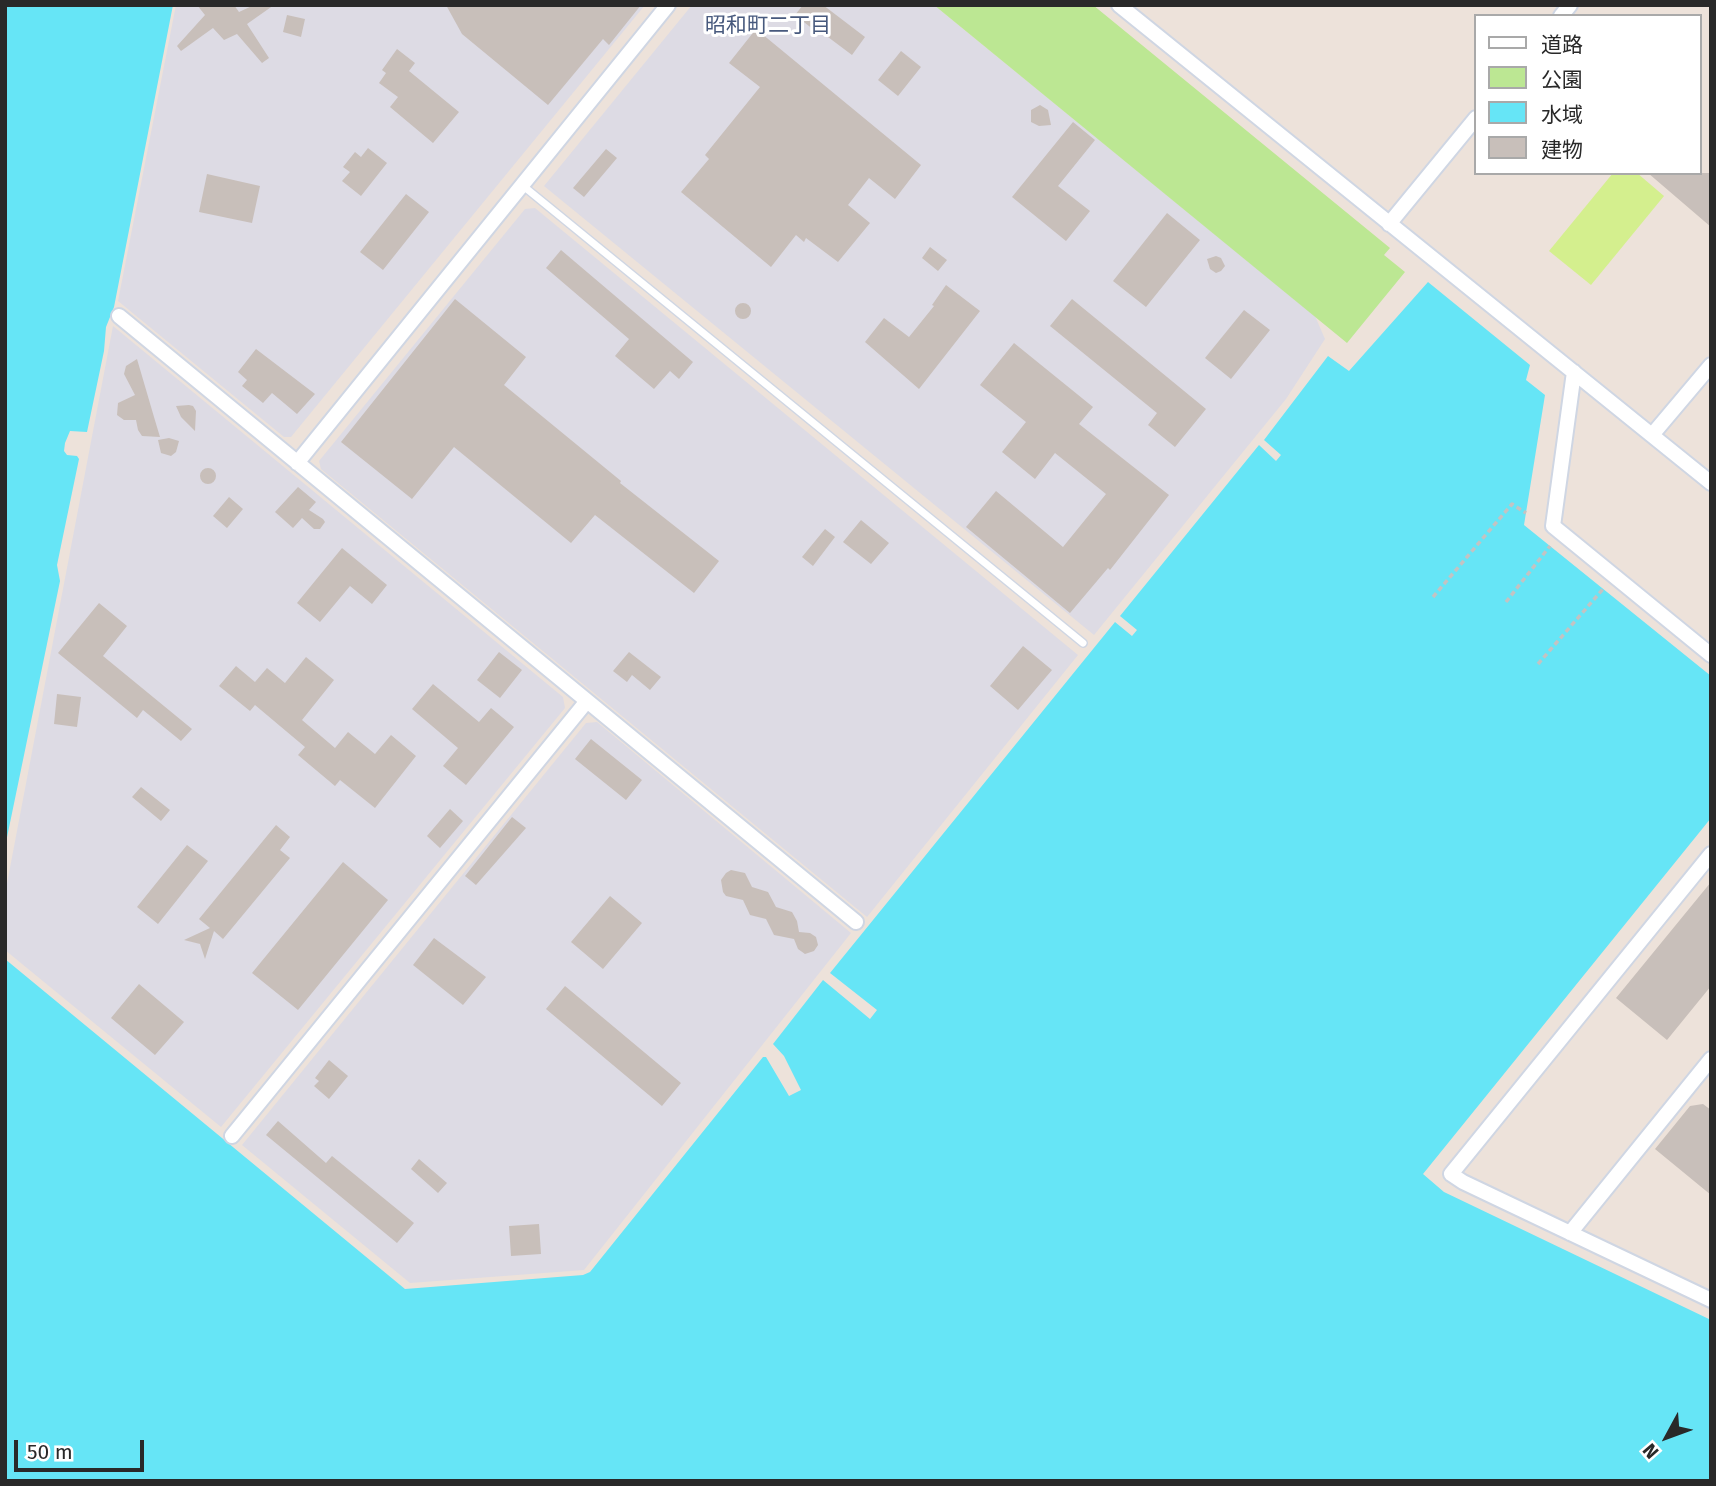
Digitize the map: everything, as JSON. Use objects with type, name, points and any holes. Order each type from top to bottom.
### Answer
[{"type":"street","points":[[297,463],[668,5]]},
{"type":"street","points":[[1119,5],[1711,483]]},
{"type":"street","points":[[1389,224],[1474,120]]},
{"type":"street","points":[[119,316],[856,922]]},
{"type":"street","points":[[1652,435],[1711,365]]},
{"type":"street","points":[[1574,372],[1553,526],[1711,655]]},
{"type":"street","points":[[232,1136],[587,701]]},
{"type":"street","points":[[1711,854],[1451,1174],[1711,1300]]},
{"type":"street","points":[[1570,1233],[1711,1059]]},
{"type":"lane","points":[[522,185],[1083,643]]},
{"type":"path","points":[[1433,597],[1512,504],[1526,513]]},
{"type":"path","points":[[1506,602],[1550,546]]},
{"type":"path","points":[[1538,664],[1603,589]]},
{"type":"shaded area","points":[[176,5],[645,5],[291,437],[284,437],[118,301]]},
{"type":"shaded area","points":[[692,5],[934,5],[1315,316],[1325,339],[1286,399],[1094,635],[544,186]]},
{"type":"shaded area","points":[[535,208],[1078,655],[867,917],[321,469],[319,461],[525,209]]},
{"type":"shaded area","points":[[113,326],[563,697],[565,708],[221,1127],[5,950],[5,894]]},
{"type":"shaded area","points":[[597,722],[851,933],[584,1270],[410,1283],[242,1145],[586,723]]},
{"type":"green space","points":[[934,5],[1093,5],[1390,248],[1384,255],[1405,272],[1347,343]]},
{"type":"green space","points":[[1611,175],[1639,175],[1664,196],[1591,285],[1549,251]]},
{"type":"water","points":[[5,5],[173,5],[114,307],[106,327],[104,351],[87,432],[70,431],[65,443],[64,451],[67,455],[77,456],[79,459],[57,565],[60,581],[5,847]]},
{"type":"water","points":[[1428,282],[1530,365],[1526,380],[1545,395],[1524,525],[1711,676],[1711,818],[1423,1174],[1444,1192],[1711,1320],[1711,1481],[5,1481],[5,959],[405,1289],[583,1275],[590,1272],[763,1057],[766,1057],[789,1096],[801,1090],[784,1056],[773,1044],[823,980],[870,1019],[877,1010],[830,973],[1115,622],[1132,636],[1137,630],[1120,616],[1259,445],[1276,461],[1281,455],[1264,440],[1328,356],[1349,371]]},
{"type":"building","points":[[197,5],[234,5],[239,12],[254,5],[274,5],[247,24],[269,58],[262,63],[237,34],[224,40],[213,28],[181,51],[177,46],[205,15]]},
{"type":"building","points":[[446,5],[641,5],[609,45],[603,39],[548,105],[462,34]]},
{"type":"building","points":[[803,5],[823,5],[865,37],[852,55],[795,15]]},
{"type":"building","points":[[287,15],[305,19],[301,37],[283,32]]},
{"type":"building","points":[[756,29],[921,165],[895,199],[869,178],[848,205],[870,223],[838,262],[806,238],[804,242],[796,235],[771,267],[681,192],[709,159],[705,155],[760,87],[729,63]]},
{"type":"building","points":[[397,49],[415,63],[409,71],[459,112],[433,143],[390,107],[398,97],[379,83],[386,73],[382,70]]},
{"type":"building","points":[[901,51],[921,67],[898,96],[878,80]]},
{"type":"building","points":[[1040,105],[1048,110],[1051,125],[1039,126],[1031,122],[1031,110]]},
{"type":"building","points":[[1073,122],[1095,140],[1058,186],[1090,211],[1066,241],[1012,197]]},
{"type":"building","points":[[368,148],[387,163],[361,196],[342,181],[350,172],[343,167],[355,152],[361,157]]},
{"type":"building","points":[[606,149],[617,158],[584,197],[573,188]]},
{"type":"building","points":[[1711,173],[1711,227],[1650,175]]},
{"type":"building","points":[[207,174],[260,186],[252,223],[199,212]]},
{"type":"building","points":[[406,194],[429,212],[383,270],[360,252]]},
{"type":"building","points":[[1167,213],[1200,240],[1146,307],[1113,281]]},
{"type":"building","points":[[930,247],[947,260],[938,271],[922,258]]},
{"type":"building","points":[[561,250],[693,362],[679,379],[670,371],[654,389],[615,356],[629,339],[546,268]]},
{"type":"building","points":[[1216,256],[1221,258],[1225,266],[1216,273],[1210,269],[1207,259]]},
{"type":"building","points":[[946,285],[980,311],[919,389],[865,342],[884,318],[909,337],[934,306],[932,305]]},
{"type":"building","points":[[455,299],[526,357],[504,385],[621,481],[620,483],[719,561],[694,593],[595,515],[571,543],[454,447],[412,499],[341,442]]},
{"type":"building","points":[[1072,299],[1206,409],[1175,447],[1148,425],[1157,413],[1050,326]]},
{"type":"building","points":[[743,303],[749,305],[749,317],[743,319],[737,317],[735,311],[737,305]]},
{"type":"building","points":[[1244,310],[1270,330],[1231,379],[1205,358]]},
{"type":"building","points":[[1014,343],[1093,407],[1079,424],[1169,495],[1110,570],[1108,568],[1070,613],[966,527],[996,491],[1063,547],[1106,494],[1055,453],[1035,479],[1002,452],[1026,422],[980,385]]},
{"type":"building","points":[[256,349],[315,394],[297,414],[272,393],[263,403],[242,386],[247,380],[238,372]]},
{"type":"building","points":[[137,359],[160,437],[142,436],[136,420],[124,420],[117,415],[118,403],[135,395],[124,374],[126,366]]},
{"type":"building","points":[[189,405],[196,411],[195,431],[181,417],[176,406]]},
{"type":"building","points":[[169,438],[179,441],[176,452],[171,456],[161,453],[158,440]]},
{"type":"building","points":[[208,468],[214,470],[214,482],[208,484],[202,482],[200,476],[202,470]]},
{"type":"building","points":[[298,487],[316,502],[309,510],[325,522],[320,529],[314,529],[302,518],[293,528],[275,512]]},
{"type":"building","points":[[229,497],[243,509],[227,528],[213,516]]},
{"type":"building","points":[[861,520],[889,543],[871,564],[843,542]]},
{"type":"building","points":[[825,529],[835,537],[813,566],[802,557]]},
{"type":"building","points":[[342,548],[387,585],[372,604],[350,586],[320,622],[297,603]]},
{"type":"building","points":[[99,603],[127,626],[103,656],[192,729],[181,741],[143,710],[137,718],[58,653]]},
{"type":"building","points":[[1023,646],[1052,670],[1018,710],[990,686]]},
{"type":"building","points":[[499,652],[522,670],[500,698],[477,680]]},
{"type":"building","points":[[629,652],[661,677],[650,690],[632,675],[627,682],[613,671]]},
{"type":"building","points":[[306,657],[334,680],[302,720],[335,748],[348,732],[375,754],[391,735],[416,756],[375,808],[340,780],[335,786],[298,755],[305,747],[255,705],[250,711],[219,686],[236,666],[255,682],[267,668],[285,683]]},
{"type":"building","points":[[433,684],[479,722],[491,708],[514,727],[466,785],[443,766],[458,748],[412,709]]},
{"type":"building","points":[[57,694],[81,697],[77,727],[54,724]]},
{"type":"building","points":[[591,739],[642,780],[626,800],[575,759]]},
{"type":"building","points":[[141,787],[170,810],[161,821],[132,797]]},
{"type":"building","points":[[450,809],[463,821],[440,848],[427,836]]},
{"type":"building","points":[[512,817],[526,828],[476,885],[465,876]]},
{"type":"building","points":[[276,825],[290,837],[280,850],[290,858],[223,939],[214,931],[205,959],[200,944],[184,940],[210,928],[199,919]]},
{"type":"building","points":[[187,845],[208,861],[158,924],[137,907]]},
{"type":"building","points":[[343,862],[388,900],[298,1010],[252,973]]},
{"type":"building","points":[[731,870],[745,873],[752,887],[768,892],[776,907],[792,912],[799,932],[810,933],[816,937],[818,945],[814,951],[805,954],[798,949],[794,939],[774,935],[766,919],[750,915],[743,900],[726,896],[721,880]]},
{"type":"building","points":[[1711,882],[1711,986],[1667,1040],[1616,998]]},
{"type":"building","points":[[610,896],[642,923],[603,969],[571,942]]},
{"type":"building","points":[[434,938],[486,977],[463,1005],[413,965]]},
{"type":"building","points":[[139,984],[184,1022],[155,1055],[111,1018]]},
{"type":"building","points":[[565,986],[681,1083],[662,1106],[546,1009]]},
{"type":"building","points":[[329,1060],[348,1076],[329,1099],[314,1086],[319,1081],[315,1078]]},
{"type":"building","points":[[1703,1104],[1711,1110],[1711,1195],[1655,1149],[1690,1106]]},
{"type":"building","points":[[278,1121],[326,1163],[332,1156],[414,1223],[397,1243],[266,1135]]},
{"type":"building","points":[[419,1159],[447,1183],[438,1193],[411,1169]]},
{"type":"building","points":[[539,1224],[541,1254],[511,1256],[509,1226]]},
{"type":"district","name":"昭和町二丁目","points":[[768,26]]}]
